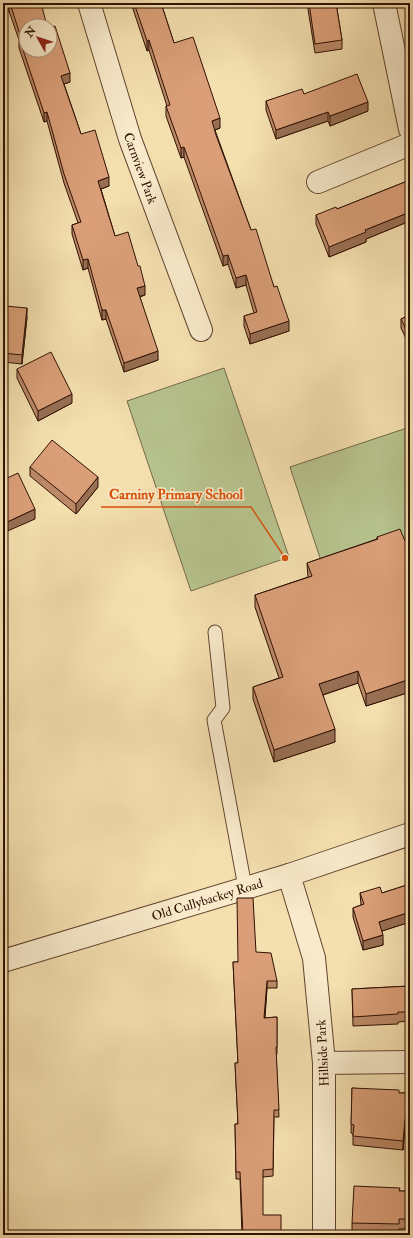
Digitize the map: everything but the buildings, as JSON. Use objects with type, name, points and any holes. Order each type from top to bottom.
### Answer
[{"type":"street","name":"Carnview Park","points":[[89,3],[130,139],[201,330]]},
{"type":"street","points":[[384,3],[410,129]]},
{"type":"street","points":[[318,182],[410,144]]},
{"type":"street","name":"Old Cullybackey Road","points":[[3,961],[289,875],[410,834]]},
{"type":"street","name":"Hillside Park","points":[[289,875],[314,958],[324,1063],[324,1235]]},
{"type":"street","points":[[324,1063],[410,1062]]},
{"type":"lane","points":[[215,632],[223,708],[214,720],[245,887]]},
{"type":"green space","points":[[224,368],[289,557],[191,591],[127,401]]},
{"type":"green space","points":[[410,427],[410,538],[323,567],[290,467]]},
{"type":"place","name":"Carniny Primary School","points":[[285,558]]}]
